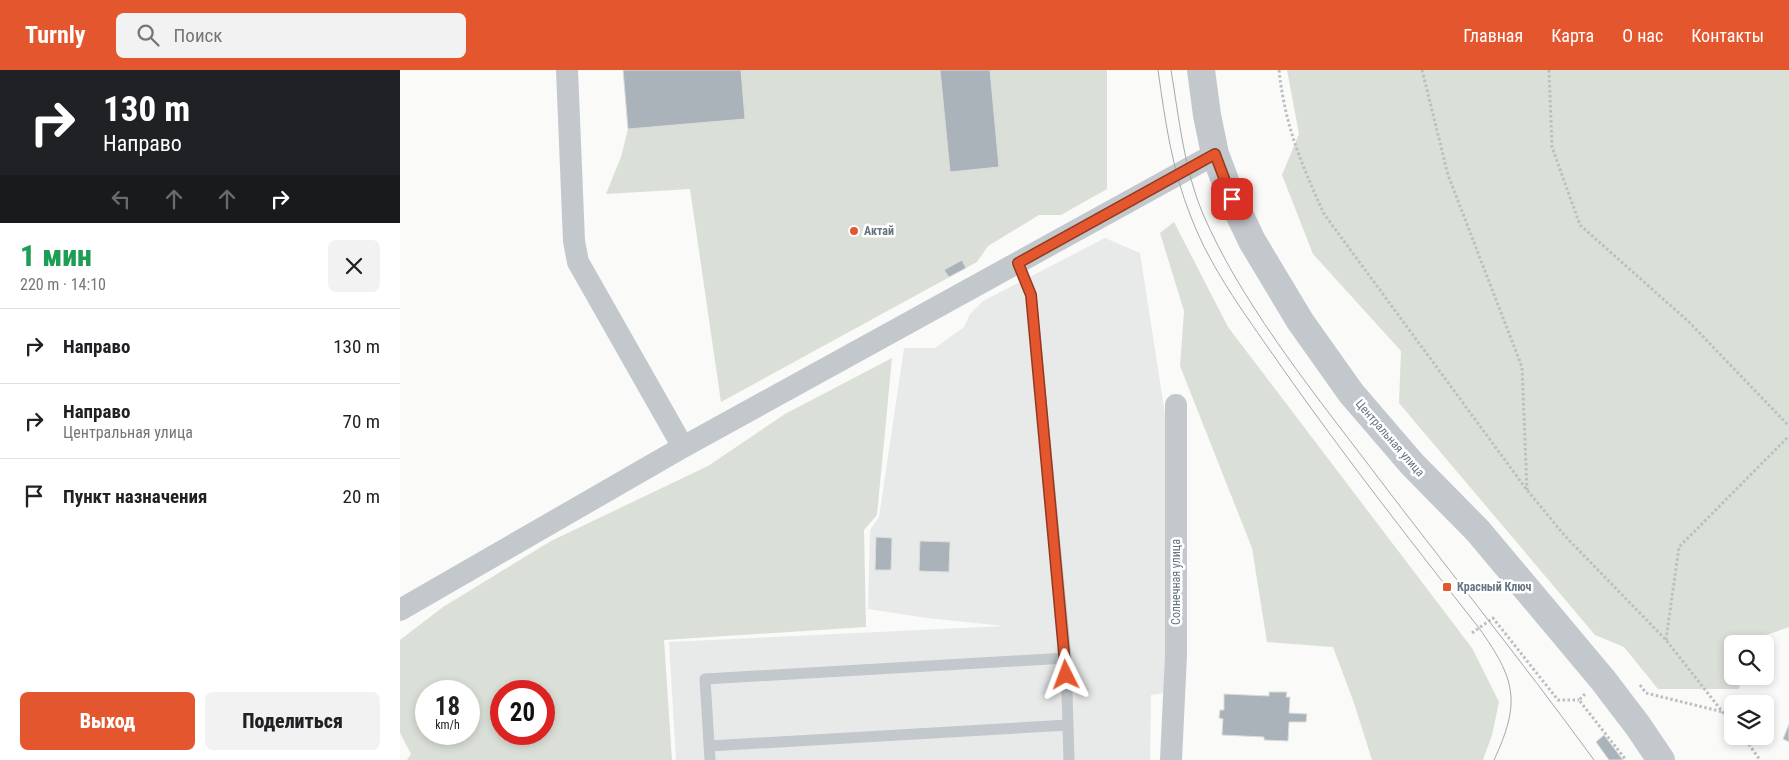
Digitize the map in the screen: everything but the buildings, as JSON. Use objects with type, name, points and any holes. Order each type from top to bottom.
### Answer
[{"type":"street","points":[[567,70],[574,241],[578,262],[683,447]]},
{"type":"street","name":"Центральная улица","points":[[1200,70],[1206,115],[1215,154],[1252,241],[1300,321],[1351,393],[1412,464],[1478,531],[1603,680],[1661,760]]},
{"type":"street","points":[[400,610],[683,447],[1215,154]]},
{"type":"street","name":"Солнечная улица","points":[[1171,760],[1176,656],[1176,405]]},
{"type":"lane","points":[[1018,263],[1031,295],[1066,658],[1069,760]]},
{"type":"lane","points":[[710,760],[705,679],[1066,658]]},
{"type":"lane","points":[[709,746],[1068,725]]},
{"type":"path","points":[[1279,70],[1283,106],[1300,162],[1324,214],[1431,363],[1527,490],[1566,536],[1666,640],[1723,712]]},
{"type":"path","points":[[1422,70],[1448,175],[1522,367],[1527,490]]},
{"type":"path","points":[[1549,70],[1552,147],[1580,225],[1689,322],[1789,426]]},
{"type":"path","points":[[1666,640],[1678,547],[1789,436]]},
{"type":"path","points":[[1472,633],[1493,618],[1558,700],[1579,700],[1588,692]]},
{"type":"path","points":[[1635,678],[1646,693],[1723,712]]},
{"type":"path","points":[[1579,700],[1626,760]]},
{"type":"path","points":[[1749,745],[1760,760]]},
{"type":"shaded area","name":"Актай","points":[[623,70],[1107,70],[1107,189],[1061,215],[1039,215],[988,246],[977,262],[721,402],[690,189],[606,194],[621,157],[628,129]]},
{"type":"shaded area","points":[[1287,70],[1789,70],[1789,627],[1766,635],[1724,635],[1724,685],[1740,685],[1739,689],[1658,689],[1624,647],[1595,635],[1399,403],[1401,351],[1313,254],[1282,175],[1299,134]]},
{"type":"shaded area","points":[[1174,222],[1228,327],[1472,648],[1499,702],[1492,735],[1483,760],[1372,760],[1354,703],[1333,647],[1267,642],[1252,548],[1180,366],[1184,311],[1160,233]]},
{"type":"shaded area","points":[[1105,238],[1140,253],[1165,414],[1167,570],[1164,693],[1151,695],[1150,760],[676,760],[669,642],[1004,626],[927,618],[868,609],[870,530],[879,517],[904,348],[935,348],[964,327],[970,314],[983,301]]},
{"type":"shaded area","points":[[892,358],[877,515],[864,530],[866,627],[664,640],[672,760],[407,760],[411,754],[400,733],[400,640],[443,607],[551,541],[708,466],[785,414]]},
{"type":"tram line","points":[[1158,70],[1174,163],[1184,199],[1200,237],[1221,277],[1306,402],[1379,500],[1479,628],[1501,662],[1507,677],[1511,706],[1503,740],[1494,760]]},
{"type":"tram line","points":[[1171,70],[1183,143],[1196,197],[1218,246],[1254,308],[1318,399],[1594,760]]},
{"type":"place","name":"Актай","points":[[854,231]]},
{"type":"place","name":"Красный Ключ","points":[[1447,587]]},
{"type":"route","points":[[1066,675],[1060,590],[1031,295],[1028,283],[1018,263],[1146,190],[1215,154],[1232,199]]}]
